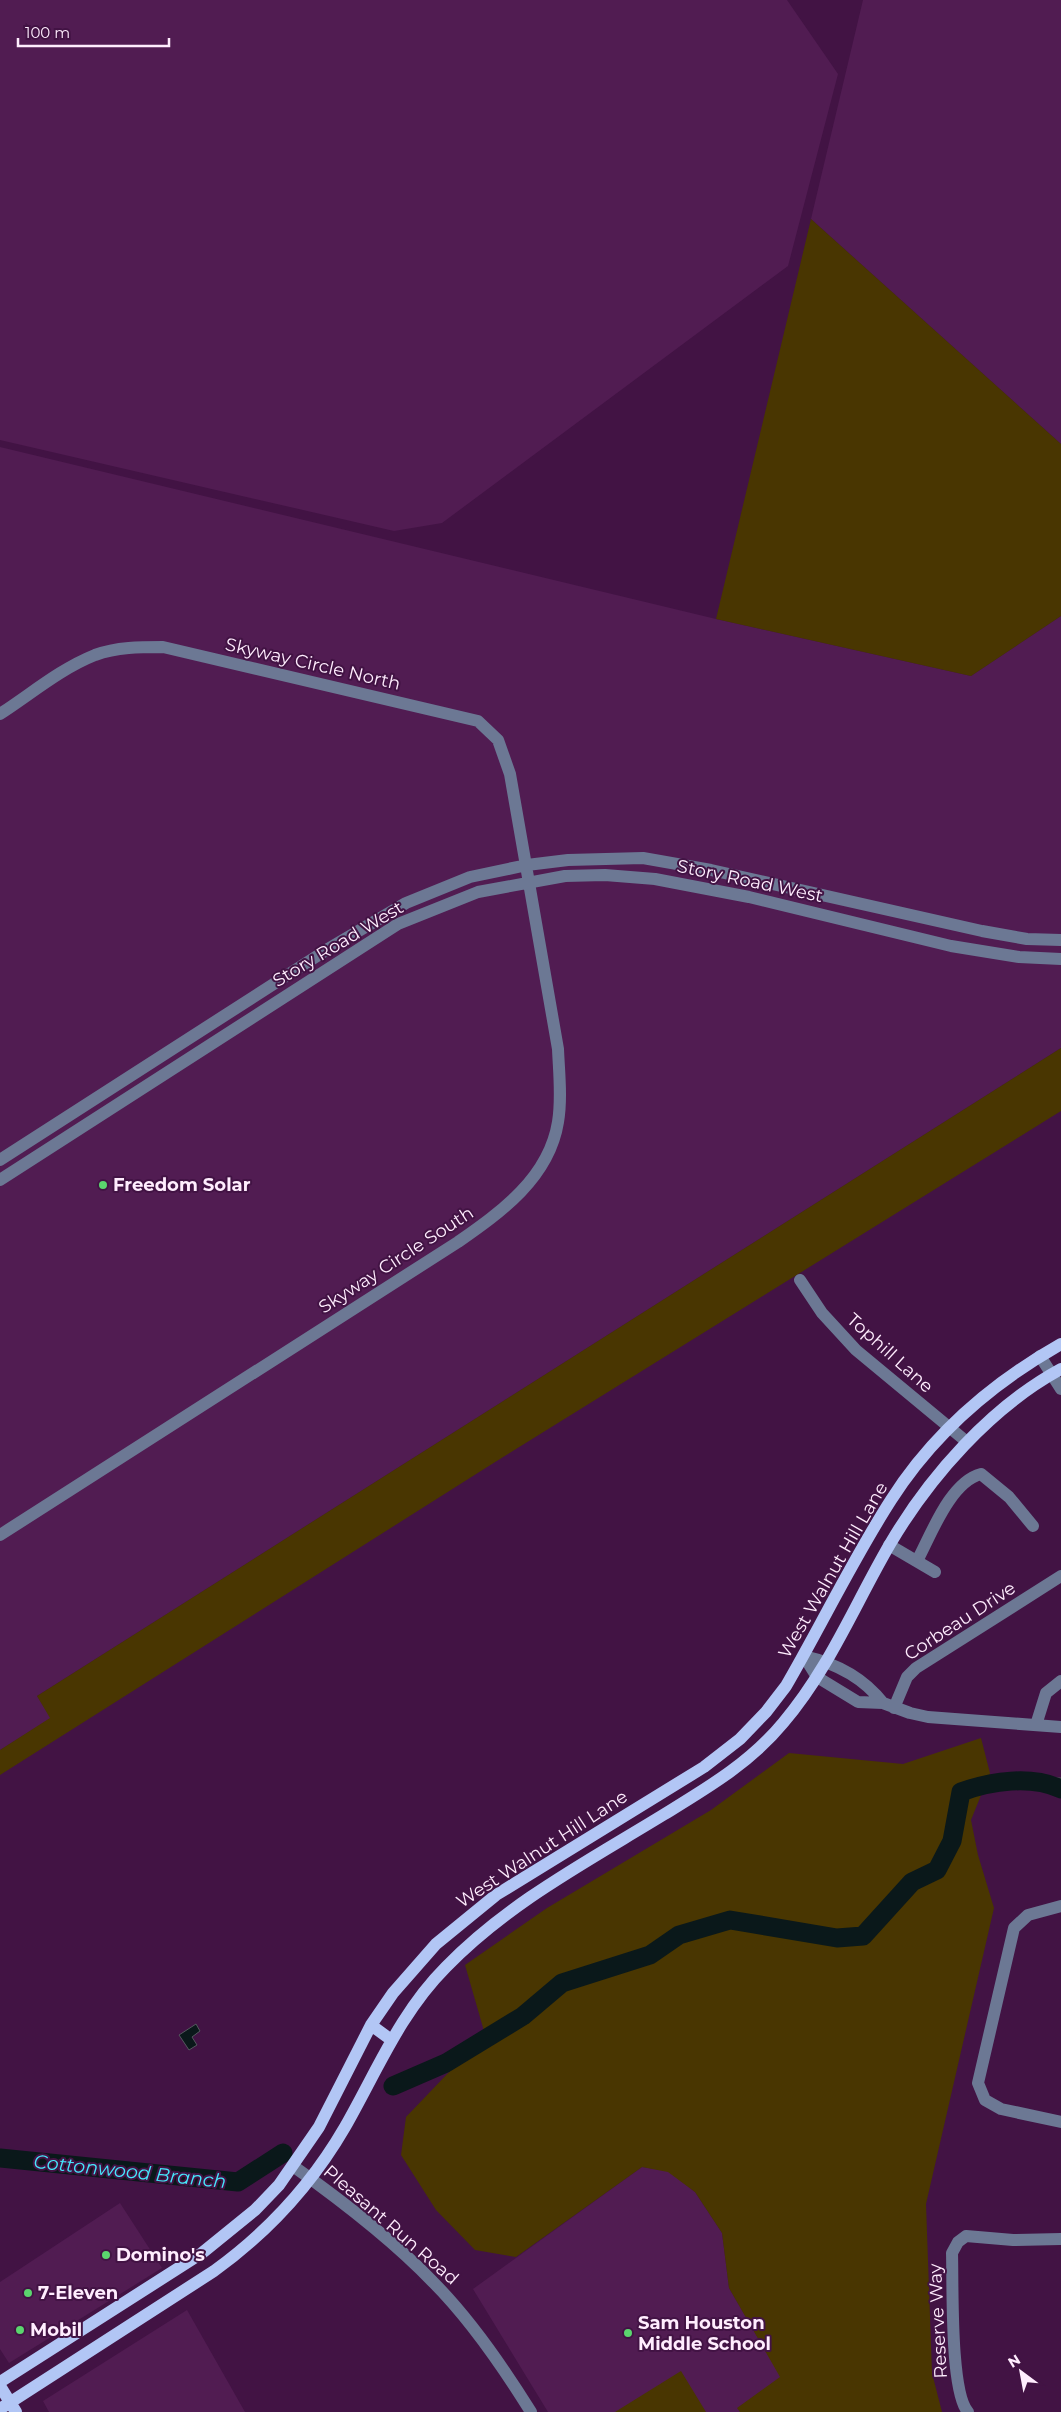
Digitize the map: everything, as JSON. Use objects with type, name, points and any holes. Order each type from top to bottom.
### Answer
[{"type":"main road","name":"West Walnut Hill Lane","points":[[0,2382],[202,2253],[255,2210],[294,2166],[334,2102],[371,2025],[393,1993],[419,1962],[461,1922],[496,1895],[704,1767],[740,1739],[766,1712],[786,1686],[892,1498],[949,1428],[978,1400],[1040,1356],[1061,1344]]},
{"type":"main road","name":"West Walnut Hill Lane","points":[[9,2408],[245,2249],[272,2224],[311,2178],[343,2129],[390,2039],[414,2003],[464,1949],[498,1920],[532,1896],[724,1777],[759,1749],[784,1723],[817,1677],[889,1545],[931,1485],[966,1442],[999,1412],[1056,1372]]},
{"type":"main road","points":[[371,2025],[390,2039]]},
{"type":"main road","points":[[359,2049],[379,2061]]},
{"type":"main road","points":[[152,2286],[165,2304]]},
{"type":"main road","points":[[0,2386],[9,2408]]},
{"type":"street","name":"Skyway Circle North","points":[[0,714],[73,666],[96,655],[132,647],[155,647],[458,715],[478,721],[490,730],[504,754],[527,864]]},
{"type":"street","name":"Story Road West","points":[[0,1160],[308,961],[406,903],[470,877],[527,864],[568,860],[643,858],[711,870],[982,931],[1027,939],[1061,940]]},
{"type":"street","name":"Skyway Circle South","points":[[0,1536],[458,1242],[506,1208],[528,1185],[541,1164],[556,1128],[560,1089],[558,1049],[527,864]]},
{"type":"street","name":"Story Road West","points":[[0,1180],[398,924],[478,892],[565,876],[655,879],[749,897],[951,946],[1019,957],[1061,959]]},
{"type":"street","points":[[308,961],[317,976]]},
{"type":"street","points":[[216,1021],[231,1031]]},
{"type":"street","name":"Tophill Lane","points":[[800,1280],[822,1313],[856,1350],[966,1442]]},
{"type":"street","points":[[1040,1356],[1056,1372],[1061,1389]]},
{"type":"street","points":[[917,1561],[950,1499],[977,1475],[981,1474],[1009,1497],[1033,1526]]},
{"type":"street","points":[[889,1545],[935,1572]]},
{"type":"street","name":"Corbeau Drive","points":[[889,1706],[916,1668],[1061,1576]]},
{"type":"street","points":[[804,1656],[827,1661],[871,1687],[889,1706]]},
{"type":"street","points":[[804,1656],[817,1677],[858,1702],[889,1706],[928,1717],[1061,1727]]},
{"type":"street","points":[[1036,1726],[1046,1694],[1061,1681]]},
{"type":"street","points":[[1061,1906],[1028,1914],[1014,1928],[978,2082],[985,2100],[1001,2109],[1061,2122]]},
{"type":"street","name":"Pleasant Run Road","points":[[294,2166],[368,2223],[433,2281],[457,2308],[531,2412]]},
{"type":"street","name":"Reserve Way","points":[[968,2412],[962,2401],[956,2364],[952,2253],[958,2242],[966,2236],[1013,2240],[1061,2239]]},
{"type":"shaded area","points":[[0,0],[787,0],[838,74],[788,266],[442,523],[394,531],[0,440]]},
{"type":"shaded area","points":[[863,0],[1061,0],[1061,444],[811,219]]},
{"type":"shaded area","points":[[811,219],[1061,444],[1061,616],[971,676],[716,619]]},
{"type":"shaded area","points":[[0,447],[716,619],[971,676],[1061,616],[1061,1048],[37,1696],[51,1718],[0,1750]]},
{"type":"shaded area","points":[[1061,1048],[1061,1111],[492,1464],[0,1775],[0,1750],[50,1718],[37,1696]]},
{"type":"shaded area","points":[[981,1738],[990,1773],[971,1820],[978,1855],[994,1908],[926,2204],[932,2373],[942,2412],[740,2412],[737,2408],[780,2377],[729,2288],[722,2233],[695,2192],[668,2172],[642,2167],[516,2257],[475,2250],[436,2210],[401,2155],[406,2117],[451,2070],[486,2038],[465,1965],[547,1908],[711,1810],[789,1753],[903,1764]]},
{"type":"shaded area","points":[[1061,1778],[1061,1784],[1019,1789],[1017,1779]]},
{"type":"shaded area","points":[[196,2024],[200,2031],[192,2037],[197,2045],[189,2050],[179,2035]]},
{"type":"shaded area","name":"Sam Houston Middle School","points":[[642,2167],[668,2171],[695,2192],[722,2233],[729,2288],[781,2377],[738,2408],[740,2412],[548,2412],[473,2289]]},
{"type":"shaded area","points":[[120,2203],[162,2268],[9,2363],[0,2349],[0,2282]]},
{"type":"shaded area","points":[[187,2310],[245,2412],[49,2412],[43,2401]]},
{"type":"shaded area","points":[[681,2371],[706,2412],[615,2412]]},
{"type":"waterway","name":"Cottonwood Branch","points":[[393,2086],[446,2063],[523,2016],[562,1983],[650,1955],[679,1935],[730,1920],[837,1938],[863,1936],[912,1882],[937,1870],[952,1841],[961,1792],[985,1785],[1011,1781],[1037,1782],[1061,1789]]},
{"type":"waterway","name":"Cottonwood Branch","points":[[0,2158],[238,2182],[283,2153]]},
{"type":"place","name":"Freedom Solar","points":[[103,1185]]},
{"type":"place","name":"Domino's","points":[[106,2255]]},
{"type":"place","name":"7-Eleven","points":[[28,2293]]},
{"type":"place","name":"Mobil","points":[[20,2330]]},
{"type":"place","name":"Sam Houston Middle School","points":[[628,2333]]}]
